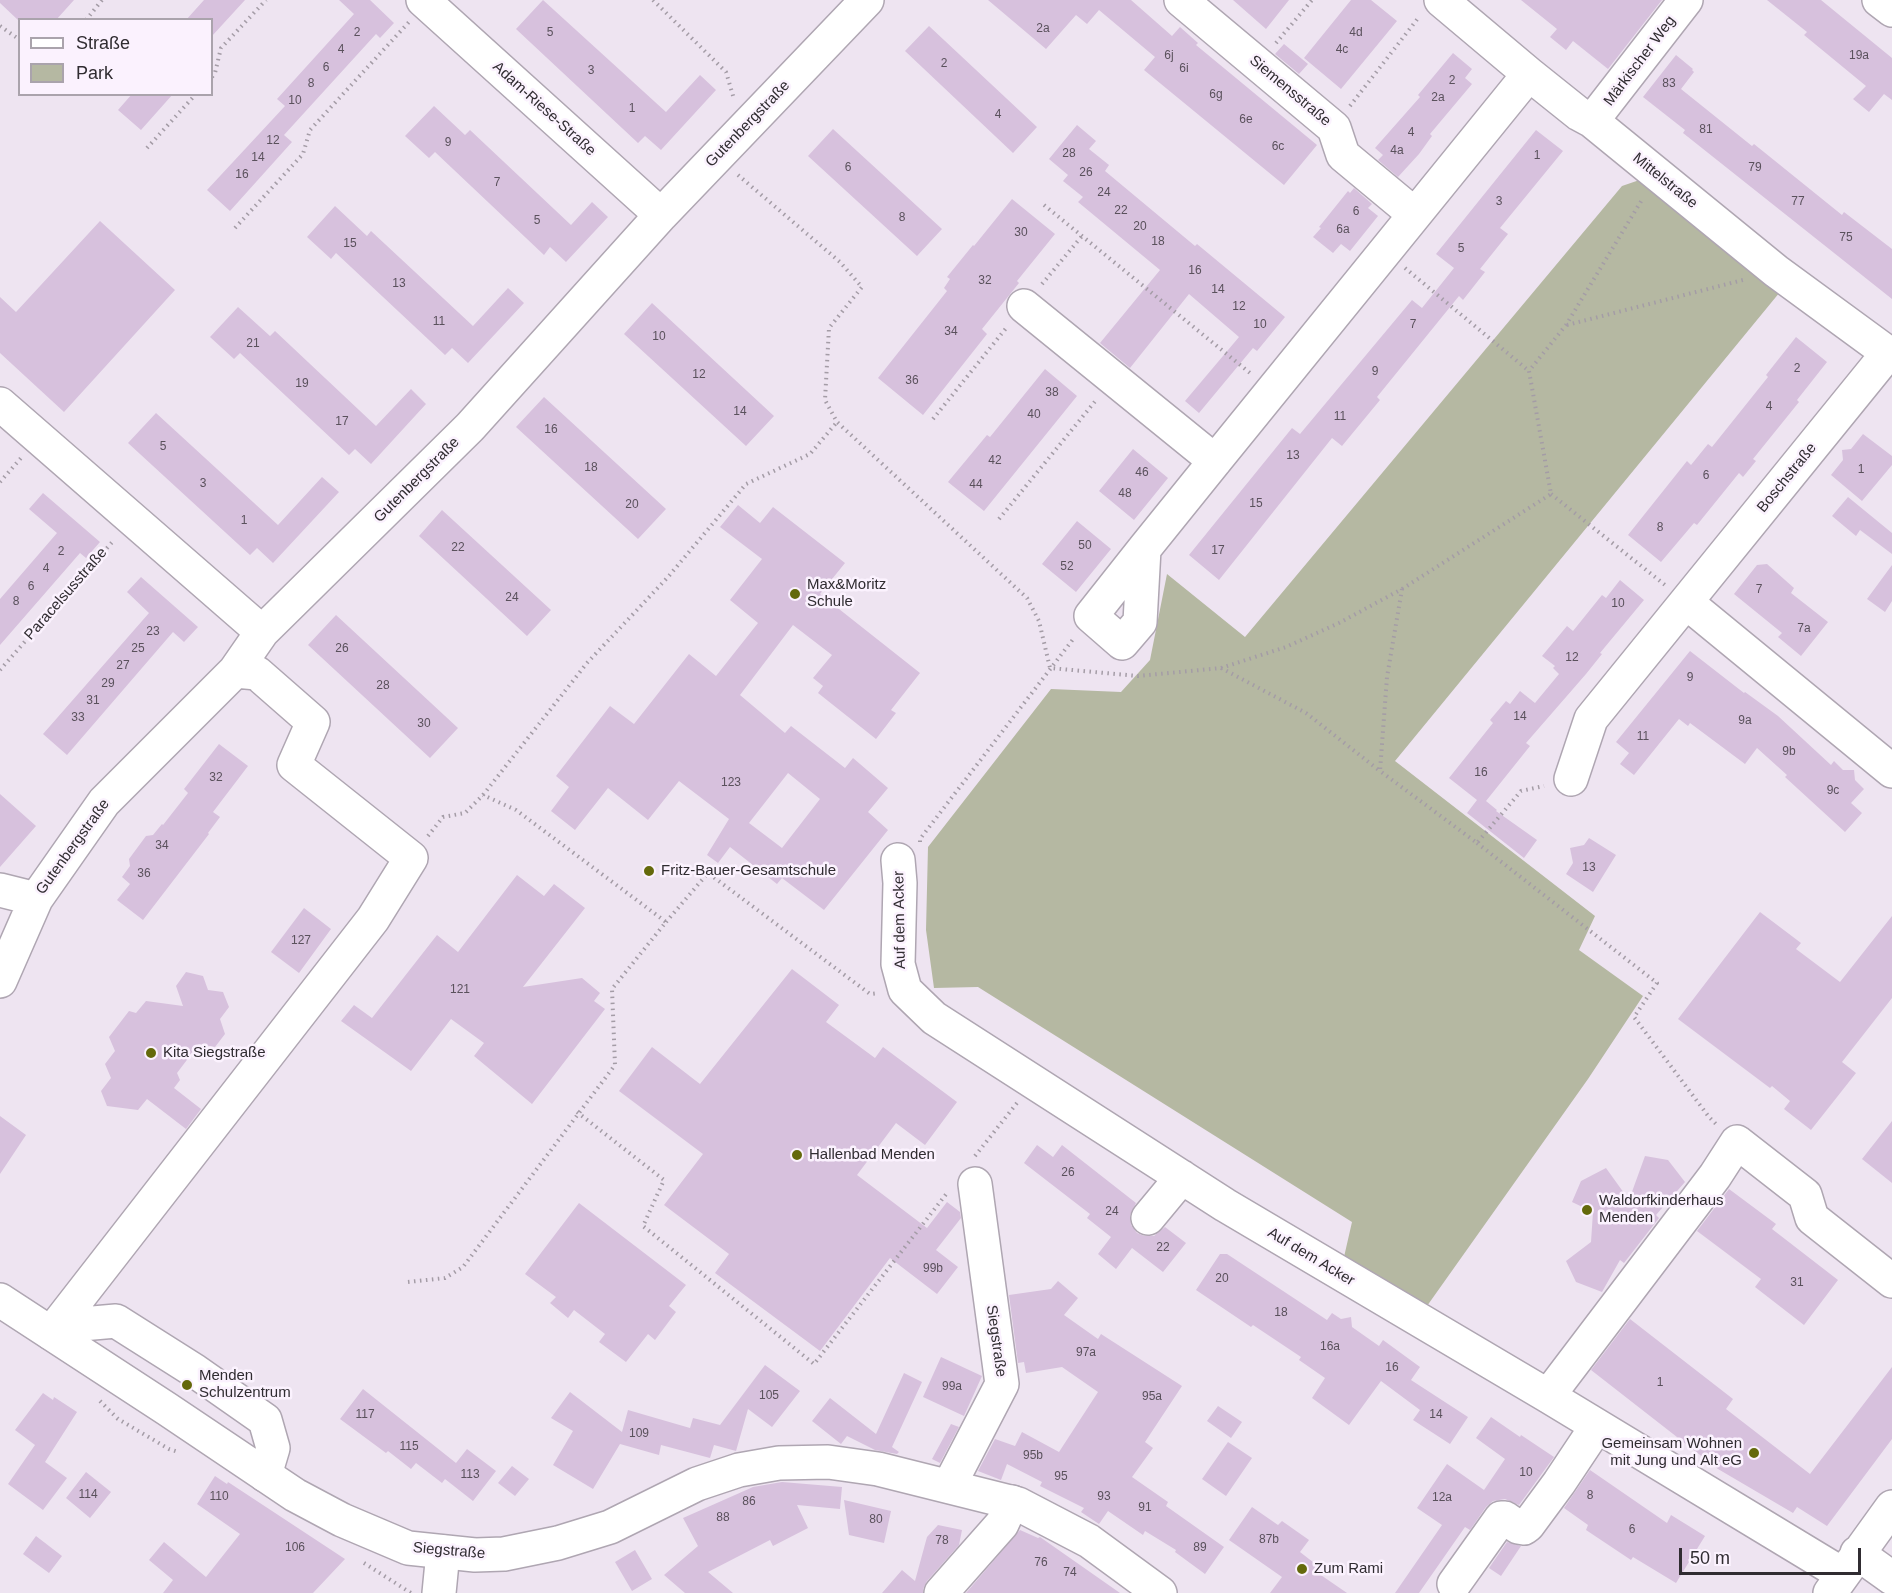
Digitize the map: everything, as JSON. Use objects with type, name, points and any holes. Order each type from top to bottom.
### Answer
[{"type":"street","name":"Gutenbergstraße","points":[[0,981],[36,899],[104,802],[235,671],[262,632],[470,427],[661,215],[867,0]]},
{"type":"street","name":"Siemensstraße","points":[[1180,0],[1334,128],[1343,155],[1414,214]]},
{"type":"street","name":"Märkischer Weg","points":[[1592,121],[1686,0]]},
{"type":"street","points":[[1880,0],[1892,10]]},
{"type":"street","name":"Adam-Riese-Straße","points":[[425,2],[661,215]]},
{"type":"street","name":"Mittelstraße","points":[[1431,7],[1529,74],[1579,114],[1592,121],[1776,271],[1890,355]]},
{"type":"street","points":[[1091,616],[1529,74]]},
{"type":"street","points":[[1024,306],[1215,461]]},
{"type":"street","name":"Boschstraße","points":[[1571,779],[1592,719],[1890,355]]},
{"type":"street","points":[[0,404],[262,632]]},
{"type":"street","points":[[1686,602],[1891,770]]},
{"type":"street","points":[[51,1333],[373,919],[411,858],[294,765],[313,722],[256,673],[235,671]]},
{"type":"street","name":"Auf dem Acker","points":[[909,855],[900,883],[898,964],[905,990],[934,1018],[1225,1205],[1843,1573],[1892,1578]]},
{"type":"street","points":[[0,890],[36,899]]},
{"type":"street","points":[[1548,1396],[1715,1176],[1737,1142],[1805,1195],[1812,1218],[1892,1281]]},
{"type":"street","name":"Siegstraße","points":[[949,1486],[1002,1384],[968,1175]]},
{"type":"street","points":[[1148,1218],[1182,1177]]},
{"type":"street","name":"Siegstraße","points":[[0,1300],[309,1504],[408,1548],[475,1555],[504,1554],[558,1543],[610,1527],[697,1484],[739,1470],[779,1463],[828,1462],[878,1469],[1012,1502],[1089,1541],[1159,1593]]},
{"type":"street","points":[[51,1333],[70,1325],[116,1321],[195,1371],[265,1420],[273,1448],[265,1474]]},
{"type":"street","points":[[1454,1584],[1501,1518],[1505,1518],[1518,1527],[1524,1528],[1528,1525],[1597,1426]]},
{"type":"street","points":[[941,1593],[1002,1524],[1012,1502]]},
{"type":"street","points":[[1843,1573],[1892,1507]]},
{"type":"street","points":[[439,1593],[443,1552]]},
{"type":"path","points":[[88,18],[102,0]]},
{"type":"path","points":[[213,76],[221,48],[266,0]]},
{"type":"path","points":[[653,0],[726,72],[734,101],[755,116]]},
{"type":"path","points":[[1258,64],[1312,0]]},
{"type":"path","points":[[235,228],[303,154],[310,130],[425,2]]},
{"type":"path","points":[[1334,128],[1431,7]]},
{"type":"path","points":[[0,26],[18,39]]},
{"type":"path","points":[[147,148],[194,96]]},
{"type":"path","points":[[718,155],[750,187],[840,262],[862,287],[829,328],[825,400],[837,422],[1027,598],[1039,621],[1050,668]]},
{"type":"path","points":[[1529,371],[1566,325],[1657,174]]},
{"type":"path","points":[[1044,205],[1272,391]]},
{"type":"path","points":[[933,419],[1082,236]]},
{"type":"path","points":[[1384,251],[1529,371],[1551,494],[1686,602]]},
{"type":"path","points":[[1566,325],[1776,271]]},
{"type":"path","points":[[999,519],[1114,379]]},
{"type":"path","points":[[411,858],[443,817],[465,813],[483,795],[587,663],[668,577],[746,484],[810,454],[837,422]]},
{"type":"path","points":[[1050,668],[1138,676],[1221,668],[1286,647],[1339,623],[1402,589],[1551,494]]},
{"type":"path","name":"Paracelsusstraße","points":[[0,670],[133,518]]},
{"type":"path","points":[[1380,771],[1387,677],[1402,589]]},
{"type":"path","points":[[909,855],[1091,616]]},
{"type":"path","points":[[1221,668],[1306,713],[1658,983],[1634,1017],[1709,1118],[1737,1142]]},
{"type":"path","points":[[1477,843],[1521,791],[1571,779]]},
{"type":"path","points":[[483,795],[516,810],[666,921]]},
{"type":"path","points":[[408,1282],[445,1278],[463,1267],[615,1065],[612,989],[708,873],[870,994],[905,990]]},
{"type":"path","points":[[578,1112],[664,1180],[643,1226],[814,1364],[968,1175],[1034,1081]]},
{"type":"green space","points":[[1657,174],[1789,281],[1395,761],[1595,916],[1579,950],[1643,996],[1588,1079],[1427,1306],[1344,1257],[1352,1222],[978,987],[934,988],[926,930],[928,847],[1051,689],[1121,692],[1150,660],[1167,574],[1245,637],[1622,186]]},
{"type":"building","points":[[0,0],[74,0],[58,18],[18,18],[18,20],[0,3]]},
{"type":"building","points":[[204,0],[245,0],[213,35],[213,18],[188,18]]},
{"type":"building","points":[[339,0],[370,0],[394,23],[380,38],[376,34],[284,135],[292,142],[230,211],[207,190],[285,106],[277,99],[354,14]]},
{"type":"building","points":[[543,0],[666,112],[700,75],[716,90],[661,150],[645,136],[638,143],[516,29]]},
{"type":"building","points":[[988,0],[1131,0],[1172,36],[1180,27],[1198,43],[1196,45],[1317,145],[1284,185],[1144,70],[1155,57],[1099,10],[1087,24],[1076,15],[1046,49]]},
{"type":"building","points":[[1233,0],[1289,0],[1266,29]]},
{"type":"building","points":[[1351,0],[1371,0],[1397,21],[1341,89],[1304,58]]},
{"type":"building","points":[[1521,0],[1662,0],[1608,69],[1573,41],[1566,50],[1550,37],[1557,29]]},
{"type":"building","points":[[1767,0],[1821,0],[1892,58],[1892,100],[1884,94],[1869,112],[1853,99],[1866,86],[1804,35],[1807,32]]},
{"type":"building","points":[[929,26],[1037,127],[1013,153],[905,51]]},
{"type":"building","points":[[1284,44],[1308,64],[1299,74],[1275,54]]},
{"type":"building","points":[[1453,53],[1472,69],[1465,78],[1472,84],[1430,134],[1432,136],[1419,154],[1398,177],[1378,160],[1383,155],[1375,148],[1420,97],[1418,95]]},
{"type":"building","points":[[1676,55],[1694,72],[1681,89],[1842,215],[1844,212],[1892,249],[1892,299],[1683,133],[1685,130],[1643,97]]},
{"type":"building","points":[[130,96],[171,96],[141,130],[118,110]]},
{"type":"building","points":[[434,106],[465,135],[470,130],[571,225],[592,202],[608,217],[566,262],[550,247],[544,255],[435,152],[429,158],[405,136]]},
{"type":"building","points":[[1077,125],[1096,141],[1089,149],[1109,165],[1105,171],[1285,317],[1257,351],[1253,348],[1199,413],[1185,401],[1239,337],[1189,294],[1130,368],[1100,343],[1160,270],[1078,202],[1083,197],[1063,181],[1068,175],[1049,159]]},
{"type":"building","points":[[833,129],[942,229],[917,256],[808,156]]},
{"type":"building","points":[[1536,130],[1563,151],[1500,228],[1508,234],[1480,269],[1485,272],[1463,300],[1459,296],[1377,397],[1380,400],[1342,446],[1332,438],[1219,580],[1189,555],[1292,428],[1300,434],[1412,300],[1422,308],[1454,268],[1436,254]]},
{"type":"building","points":[[1354,188],[1372,204],[1368,208],[1378,216],[1350,251],[1341,244],[1333,253],[1313,237],[1348,191],[1350,193]]},
{"type":"building","points":[[1012,199],[1055,234],[982,329],[987,334],[923,415],[878,378],[947,291],[944,288],[950,279],[947,277]]},
{"type":"building","points":[[335,206],[367,236],[371,231],[473,326],[508,288],[524,303],[468,363],[452,348],[445,355],[336,253],[331,259],[307,237]]},
{"type":"building","points":[[100,221],[175,290],[64,412],[0,353],[0,297],[16,312]]},
{"type":"building","points":[[652,303],[774,416],[746,446],[624,334]]},
{"type":"building","points":[[238,307],[270,336],[275,331],[376,426],[411,389],[426,404],[371,464],[355,449],[349,455],[240,353],[234,359],[210,337]]},
{"type":"building","points":[[1796,337],[1827,362],[1797,400],[1799,402],[1753,459],[1756,461],[1743,477],[1739,473],[1697,525],[1694,523],[1661,562],[1628,535],[1687,461],[1691,465],[1708,444],[1712,447],[1768,377],[1766,375]]},
{"type":"building","points":[[1045,369],[1077,396],[984,511],[948,482],[987,435],[990,437]]},
{"type":"building","points":[[544,397],[666,509],[638,539],[516,427]]},
{"type":"building","points":[[156,413],[278,525],[322,477],[339,492],[273,563],[257,548],[250,555],[128,443]]},
{"type":"building","points":[[1863,434],[1892,456],[1892,465],[1862,501],[1831,475],[1843,460],[1842,450],[1851,449]]},
{"type":"building","points":[[1133,449],[1168,478],[1134,520],[1099,491]]},
{"type":"building","points":[[43,493],[100,542],[86,558],[80,553],[0,645],[0,599],[57,533],[29,509]]},
{"type":"building","points":[[1848,497],[1892,533],[1892,554],[1860,530],[1856,536],[1832,516]]},
{"type":"building","points":[[738,505],[760,523],[773,507],[845,563],[820,594],[920,673],[891,710],[896,713],[876,739],[818,693],[823,686],[813,678],[832,655],[793,625],[740,695],[785,733],[791,726],[845,768],[853,758],[888,788],[868,812],[888,830],[824,910],[782,878],[777,884],[730,847],[718,863],[707,855],[729,819],[679,781],[648,820],[608,788],[575,830],[551,811],[569,787],[556,776],[610,706],[634,724],[689,654],[716,676],[758,623],[730,600],[762,559],[720,527]],"holes":[[[788,773],[820,799],[782,848],[749,823]]]},
{"type":"building","points":[[442,510],[551,610],[527,636],[419,536]]},
{"type":"building","points":[[1077,521],[1111,549],[1076,592],[1042,564]]},
{"type":"building","points":[[1767,564],[1794,588],[1791,593],[1828,622],[1801,656],[1778,637],[1782,633],[1734,594],[1757,565]]},
{"type":"building","points":[[1892,565],[1892,601],[1885,612],[1867,599]]},
{"type":"building","points":[[141,577],[198,627],[184,642],[173,632],[67,755],[43,734],[149,613],[127,592]]},
{"type":"building","points":[[1620,580],[1644,600],[1600,653],[1602,654],[1586,674],[1526,743],[1530,746],[1486,801],[1496,811],[1537,840],[1524,858],[1467,813],[1477,800],[1449,778],[1493,723],[1490,720],[1506,701],[1510,704],[1520,691],[1535,703],[1559,674],[1553,668],[1555,666],[1542,656],[1567,626],[1573,631],[1602,595],[1606,598]]},
{"type":"building","points":[[336,615],[458,728],[430,758],[308,645]]},
{"type":"building","points":[[1690,651],[1778,716],[1831,765],[1834,761],[1843,770],[1854,770],[1855,780],[1864,789],[1851,803],[1862,813],[1845,832],[1757,748],[1745,764],[1690,723],[1688,726],[1679,719],[1634,775],[1620,764],[1629,753],[1616,742]]},
{"type":"building","points":[[219,744],[248,766],[213,812],[220,817],[209,834],[143,920],[117,900],[130,884],[122,877],[130,866],[129,859],[146,836],[153,835],[163,825],[188,793],[184,789]]},
{"type":"building","points":[[0,794],[36,826],[0,867]]},
{"type":"building","points":[[1589,838],[1616,855],[1593,892],[1566,874],[1573,863],[1570,848],[1584,845]]},
{"type":"building","points":[[517,875],[544,896],[554,884],[585,908],[523,987],[582,978],[600,993],[594,1001],[605,1009],[532,1104],[474,1056],[484,1043],[451,1019],[411,1071],[341,1021],[354,1005],[372,1018],[437,935],[458,952]]},
{"type":"building","points":[[304,908],[331,929],[299,973],[271,952]]},
{"type":"building","points":[[1760,912],[1801,943],[1796,949],[1840,982],[1892,916],[1892,998],[1842,1062],[1856,1073],[1811,1130],[1784,1109],[1790,1101],[1678,1019]]},
{"type":"building","name":"Hallenbad Menden","points":[[792,969],[839,1005],[826,1022],[875,1058],[883,1047],[957,1102],[925,1145],[896,1123],[857,1175],[927,1228],[947,1202],[960,1212],[961,1218],[936,1250],[958,1267],[937,1294],[890,1258],[820,1351],[715,1273],[729,1254],[664,1205],[703,1154],[619,1091],[652,1047],[700,1084]]},
{"type":"building","name":"Kita Siegstraße","points":[[186,972],[203,976],[208,990],[223,992],[229,1007],[220,1019],[225,1034],[215,1047],[199,1044],[177,1073],[180,1080],[174,1088],[201,1109],[186,1129],[147,1099],[138,1110],[107,1106],[101,1091],[111,1078],[105,1064],[115,1051],[109,1037],[129,1011],[136,1013],[146,1001],[183,1006],[176,986]]},
{"type":"building","points":[[0,1116],[26,1135],[0,1174]]},
{"type":"building","points":[[1892,1121],[1892,1183],[1862,1159]]},
{"type":"building","points":[[1037,1145],[1053,1157],[1062,1145],[1136,1203],[1130,1215],[1131,1225],[1137,1233],[1154,1236],[1165,1227],[1186,1243],[1163,1272],[1132,1248],[1116,1269],[1098,1254],[1111,1237],[1087,1218],[1090,1214],[1024,1163]]},
{"type":"building","points":[[1645,1156],[1668,1160],[1685,1182],[1656,1215],[1659,1218],[1624,1263],[1620,1260],[1602,1292],[1576,1282],[1566,1261],[1591,1242],[1593,1212],[1572,1202],[1581,1181],[1606,1168],[1629,1200]]},
{"type":"building","points":[[1729,1189],[1776,1224],[1772,1229],[1838,1280],[1804,1325],[1755,1287],[1761,1279],[1697,1231]]},
{"type":"building","points":[[579,1203],[686,1285],[669,1306],[676,1312],[655,1340],[648,1334],[626,1362],[599,1342],[605,1334],[574,1310],[568,1318],[550,1303],[556,1297],[525,1274]]},
{"type":"building","points":[[1220,1254],[1227,1254],[1327,1320],[1332,1313],[1341,1319],[1351,1317],[1352,1327],[1379,1346],[1383,1340],[1420,1367],[1411,1380],[1468,1417],[1450,1444],[1413,1420],[1420,1410],[1381,1381],[1349,1425],[1312,1398],[1325,1378],[1299,1360],[1301,1357],[1196,1290]]},
{"type":"building","points":[[1058,1281],[1078,1298],[1064,1315],[1098,1339],[1101,1334],[1182,1386],[1145,1442],[1153,1448],[1132,1477],[1168,1502],[1166,1506],[1224,1547],[1205,1574],[1175,1552],[1176,1550],[1145,1531],[1143,1535],[1108,1511],[1099,1524],[1081,1512],[1084,1508],[1040,1486],[1042,1482],[1007,1464],[1001,1480],[978,1471],[995,1439],[1015,1446],[1022,1432],[1059,1452],[1098,1392],[1062,1367],[1026,1373],[1024,1362],[1018,1363],[1009,1295],[1051,1289]]},
{"type":"building","points":[[1630,1319],[1733,1399],[1726,1409],[1810,1474],[1892,1367],[1892,1439],[1827,1526],[1797,1507],[1793,1513],[1718,1469],[1591,1370]]},
{"type":"building","points":[[941,1357],[982,1376],[964,1416],[923,1397]]},
{"type":"building","points":[[765,1365],[800,1391],[772,1427],[748,1409],[736,1451],[714,1445],[710,1458],[661,1445],[659,1455],[620,1444],[593,1489],[553,1465],[573,1431],[551,1418],[570,1392],[622,1432],[628,1410],[690,1428],[693,1418],[720,1425]]},
{"type":"building","points":[[904,1373],[922,1382],[892,1447],[899,1452],[897,1454],[875,1450],[847,1436],[841,1444],[812,1421],[830,1398],[876,1434]]},
{"type":"building","points":[[363,1389],[456,1463],[467,1449],[496,1471],[473,1501],[445,1479],[442,1483],[416,1463],[411,1469],[340,1419]]},
{"type":"building","points":[[43,1393],[53,1400],[54,1397],[77,1412],[45,1462],[67,1478],[43,1510],[8,1484],[35,1445],[15,1430]]},
{"type":"building","points":[[1218,1406],[1242,1422],[1231,1438],[1207,1421]]},
{"type":"building","points":[[1491,1417],[1554,1457],[1519,1505],[1505,1499],[1493,1501],[1470,1530],[1465,1527],[1419,1593],[1395,1593],[1442,1525],[1417,1508],[1447,1464],[1484,1490],[1505,1459],[1476,1438]]},
{"type":"building","points":[[951,1424],[959,1427],[940,1463],[932,1459]]},
{"type":"building","points":[[1228,1442],[1252,1458],[1226,1496],[1202,1479]]},
{"type":"building","points":[[512,1466],[529,1479],[515,1496],[498,1483]]},
{"type":"building","points":[[1590,1470],[1667,1523],[1671,1515],[1705,1536],[1676,1583],[1633,1557],[1631,1560],[1586,1530],[1588,1525],[1564,1508]]},
{"type":"building","points":[[86,1472],[111,1492],[90,1518],[66,1498]]},
{"type":"building","points":[[215,1476],[227,1484],[228,1482],[345,1559],[313,1593],[163,1593],[173,1580],[149,1560],[164,1542],[206,1577],[240,1534],[197,1504]]},
{"type":"building","points":[[782,1482],[842,1487],[840,1509],[797,1505],[808,1528],[773,1546],[770,1540],[708,1572],[733,1593],[685,1593],[664,1575],[698,1546],[683,1518],[753,1487]]},
{"type":"building","points":[[844,1500],[891,1511],[884,1543],[849,1535]]},
{"type":"building","points":[[1252,1507],[1278,1525],[1282,1521],[1309,1540],[1300,1552],[1318,1566],[1315,1571],[1347,1593],[1270,1593],[1282,1577],[1229,1540]]},
{"type":"building","points":[[938,1525],[962,1530],[959,1545],[927,1581],[923,1593],[882,1593],[902,1570],[915,1581],[927,1537]]},
{"type":"building","points":[[1020,1530],[1040,1537],[1120,1593],[966,1593]]},
{"type":"building","points":[[36,1536],[62,1556],[49,1573],[23,1554]]},
{"type":"building","points":[[1507,1542],[1521,1546],[1501,1576],[1489,1568]]},
{"type":"building","points":[[635,1550],[652,1579],[632,1591],[615,1562]]},
{"type":"place","name":"Max&Moritz Schule","points":[[795,594]]},
{"type":"place","name":"Fritz-Bauer-Gesamtschule","points":[[649,871]]},
{"type":"place","name":"Kita Siegstraße","points":[[151,1053]]},
{"type":"place","name":"Hallenbad Menden","points":[[797,1155]]},
{"type":"place","name":"Waldorfkinderhaus Menden","points":[[1587,1210]]},
{"type":"place","name":"Menden Schulzentrum","points":[[187,1385]]},
{"type":"place","name":"Gemeinsam Wohnen mit Jung und Alt eG","points":[[1754,1453]]},
{"type":"place","name":"Zum Rami","points":[[1302,1569]]}]
